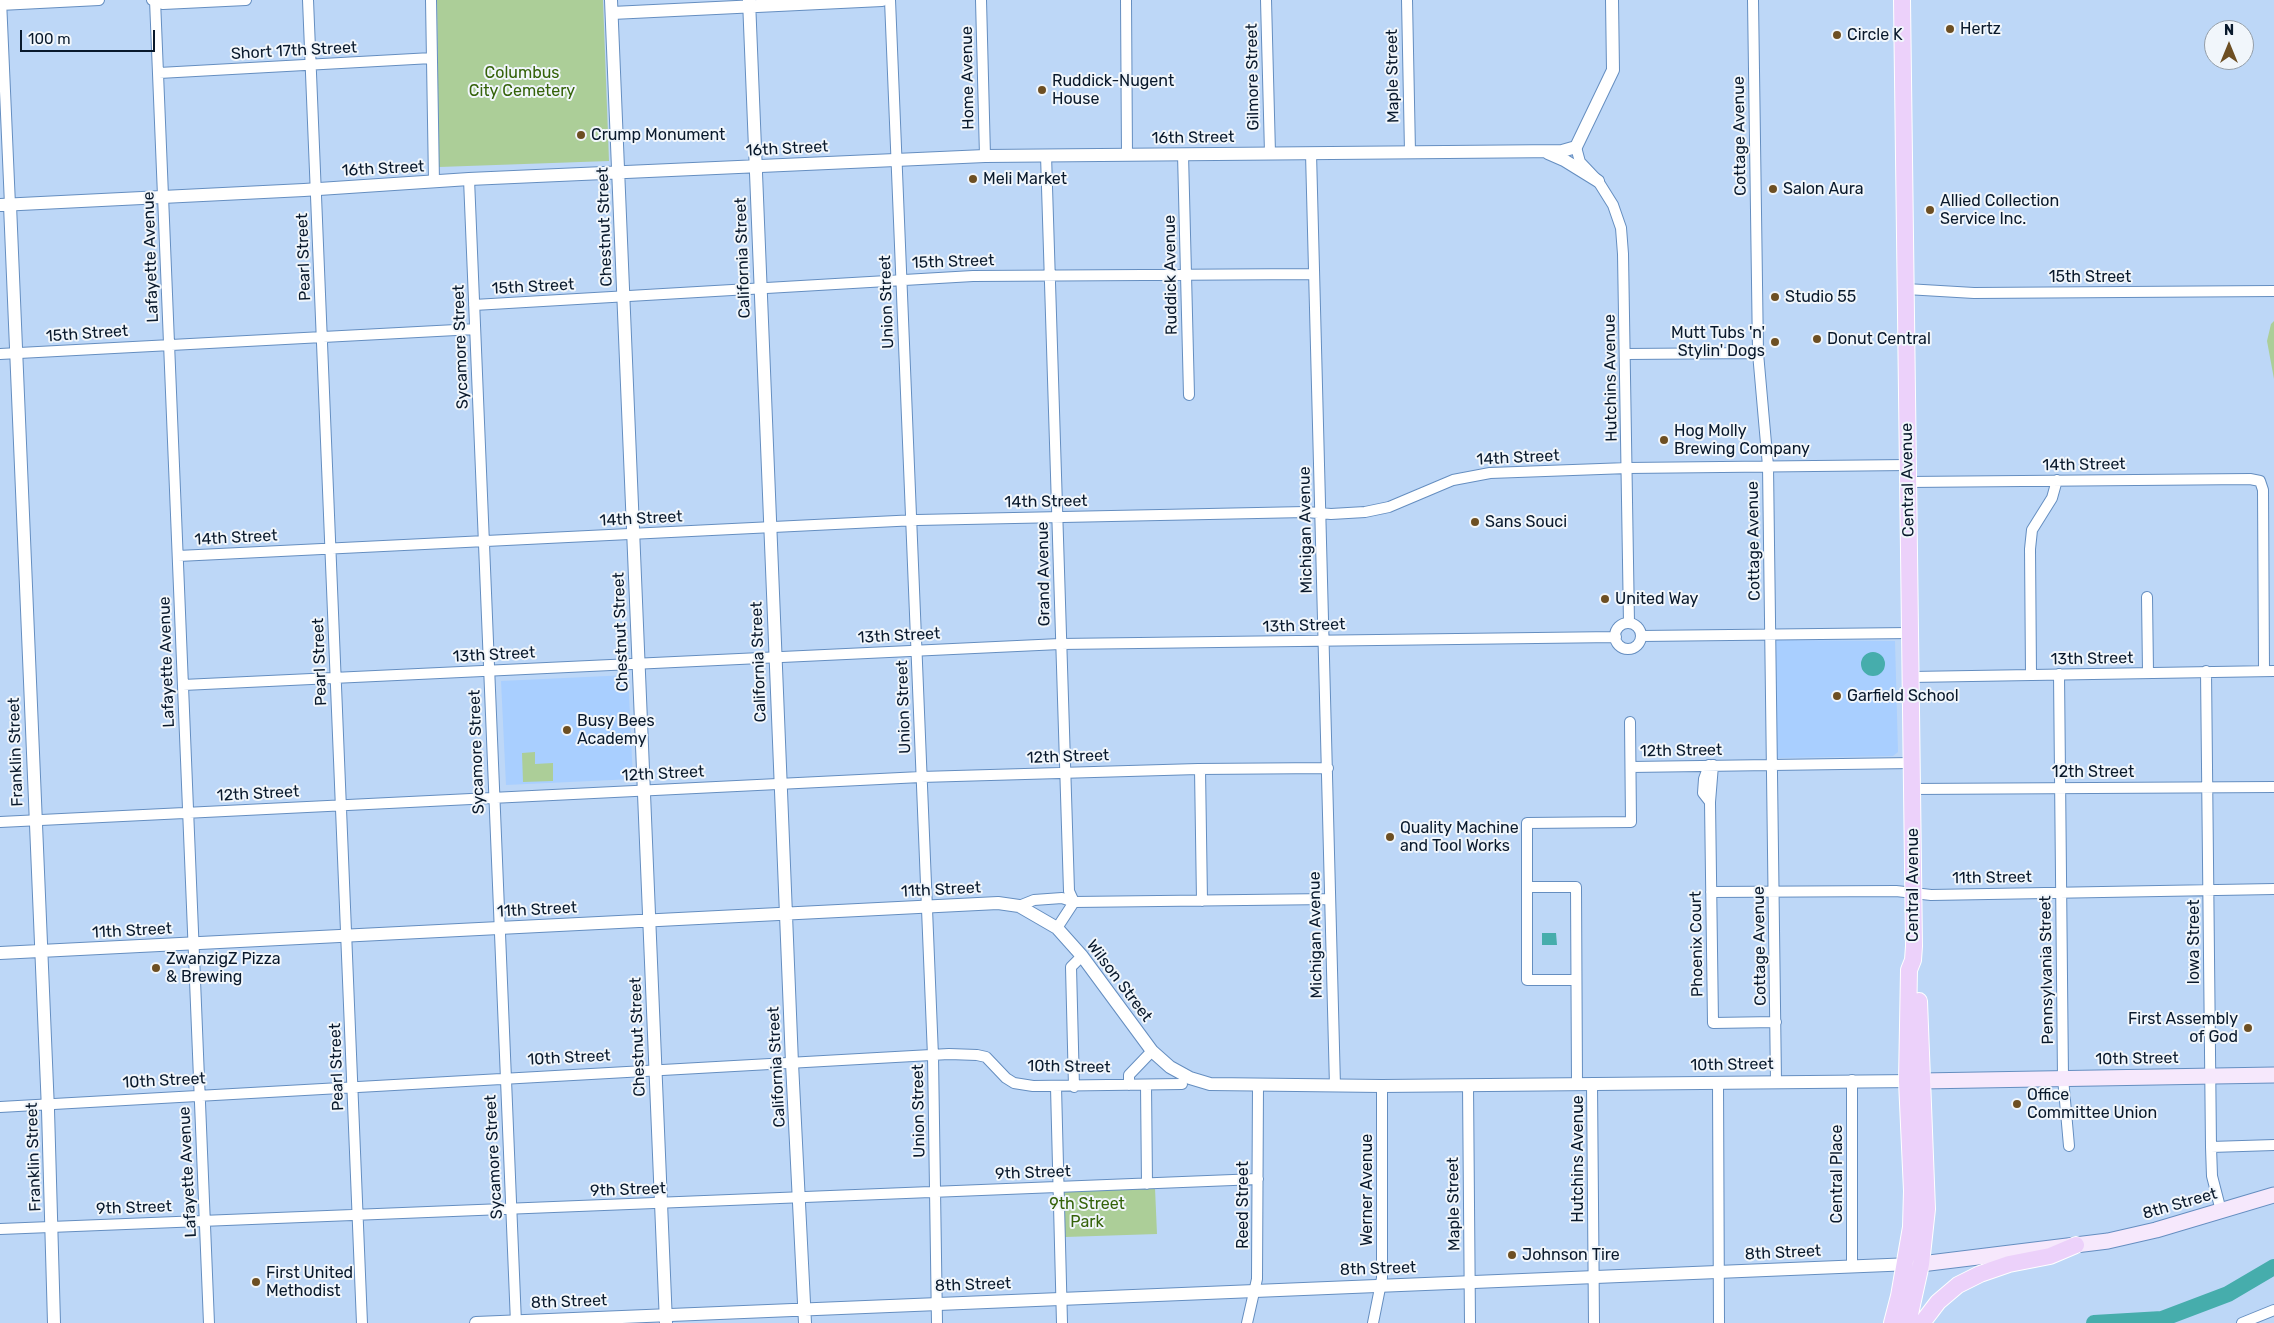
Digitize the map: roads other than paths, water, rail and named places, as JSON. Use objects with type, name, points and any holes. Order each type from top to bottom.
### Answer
[{"type":"main road","name":"Central Avenue","points":[[1892,1323],[1926,1227],[1927,1191],[1914,1081],[1918,970],[1913,960],[1914,893],[1902,0]]},
{"type":"main road","name":"10th Street","points":[[1914,1081],[2274,1075]]},
{"type":"main road","name":"8th Street","points":[[1913,1264],[2076,1245],[2156,1230],[2274,1195]]},
{"type":"main road","points":[[1922,1323],[1938,1302],[1958,1285],[1980,1274],[2009,1264],[2050,1256],[2076,1245]]},
{"type":"main road","name":"Central Avenue","points":[[1908,1323],[1913,1264]]},
{"type":"street","points":[[1,3],[99,0]]},
{"type":"street","points":[[154,0],[163,4],[246,0]]},
{"type":"street","name":"Lafayette Avenue","points":[[154,0],[159,73],[209,1323]]},
{"type":"street","name":"Pearl Street","points":[[308,0],[362,1323]]},
{"type":"street","points":[[431,0],[434,182]]},
{"type":"street","points":[[611,6],[882,0]]},
{"type":"street","name":"Union Street","points":[[890,0],[933,1056],[937,1323]]},
{"type":"street","name":"Home Avenue","points":[[982,0],[985,156]]},
{"type":"street","points":[[1126,0],[1127,155]]},
{"type":"street","name":"Gilmore Street","points":[[1266,0],[1270,153]]},
{"type":"street","name":"Maple Street","points":[[1407,0],[1410,152]]},
{"type":"street","points":[[1576,147],[1613,70],[1612,0]]},
{"type":"street","name":"Cottage Avenue","points":[[1753,0],[1758,353],[1768,466],[1776,1082]]},
{"type":"street","name":"Franklin Street","points":[[1,3],[5,205],[16,353],[53,1226],[54,1323]]},
{"type":"street","name":"California Street","points":[[749,3],[792,1064],[805,1323]]},
{"type":"street","name":"Chestnut Street","points":[[611,6],[666,1319]]},
{"type":"street","name":"Short 17th Street","points":[[159,73],[432,58]]},
{"type":"street","name":"16th Street","points":[[5,205],[316,190],[469,179],[985,156],[1562,151],[1576,147]]},
{"type":"street","name":"Hutchins Avenue","points":[[1576,147],[1580,162],[1598,181],[1613,205],[1620,228],[1624,254],[1629,623]]},
{"type":"street","points":[[1541,151],[1564,160],[1598,181]]},
{"type":"street","name":"Michigan Avenue","points":[[1311,153],[1335,1086]]},
{"type":"street","name":"Ruddick Avenue","points":[[1183,154],[1189,396]]},
{"type":"street","name":"Grand Avenue","points":[[1046,155],[1048,275],[1058,516],[1064,772],[1069,891],[1074,902]]},
{"type":"street","name":"Sycamore Street","points":[[469,179],[504,1079],[512,1209],[516,1322]]},
{"type":"street","name":"15th Street","points":[[474,305],[901,279],[1048,275],[1314,274]]},
{"type":"street","name":"15th Street","points":[[1906,289],[1974,293],[2274,291]]},
{"type":"street","name":"15th Street","points":[[0,354],[475,329]]},
{"type":"street","points":[[1626,354],[1758,353]]},
{"type":"street","name":"14th Street","points":[[178,556],[910,520],[1365,512],[1389,507],[1453,480],[1490,472],[1628,468],[1908,465]]},
{"type":"street","name":"14th Street","points":[[1908,482],[2250,479],[2260,481],[2263,490],[2269,671]]},
{"type":"street","points":[[2031,675],[2030,549],[2032,530],[2052,498],[2057,480]]},
{"type":"street","points":[[2147,597],[2148,672]]},
{"type":"street","points":[[1629,623],[1637,626],[1641,636],[1637,645],[1630,648],[1619,644],[1616,637],[1618,628],[1629,623]]},
{"type":"street","points":[[1641,636],[1910,633]]},
{"type":"street","name":"13th Street","points":[[183,685],[639,662],[1060,644],[1616,637]]},
{"type":"street","name":"Iowa Street","points":[[2206,671],[2211,1147],[2212,1176],[2221,1211]]},
{"type":"street","name":"13th Street","points":[[1911,677],[2269,671]]},
{"type":"street","name":"Pennsylvania Street","points":[[2059,674],[2063,1078],[2069,1146]]},
{"type":"street","points":[[1576,980],[1527,980],[1527,823],[1631,822],[1630,722]]},
{"type":"street","name":"12th Street","points":[[1631,767],[1912,763]]},
{"type":"street","name":"Phoenix Court","points":[[1711,765],[1704,778],[1703,793],[1710,802],[1713,1023],[1776,1022]]},
{"type":"street","name":"12th Street","points":[[0,822],[921,777],[1064,772],[1328,768]]},
{"type":"street","points":[[1200,769],[1202,901]]},
{"type":"street","name":"12th Street","points":[[1912,789],[2274,787]]},
{"type":"street","points":[[1527,887],[1576,887],[1578,1084]]},
{"type":"street","name":"11th Street","points":[[1711,892],[1896,891],[1931,895],[2274,889]]},
{"type":"street","name":"11th Street","points":[[0,953],[998,903],[1019,906],[1034,900],[1062,898],[1074,902],[1330,899]]},
{"type":"street","points":[[1057,928],[1074,902]]},
{"type":"street","name":"Wilson Street","points":[[1019,906],[1057,928],[1082,956],[1152,1051],[1186,1081]]},
{"type":"street","points":[[1074,1087],[1071,967],[1082,956]]},
{"type":"street","name":"10th Street","points":[[1129,1086],[1129,1074],[1152,1051]]},
{"type":"street","name":"10th Street","points":[[0,1107],[977,1055],[986,1058],[1014,1083],[1056,1087],[1129,1086],[1186,1081],[1210,1084],[1335,1086],[1852,1080],[1914,1081]]},
{"type":"street","name":"Central Place","points":[[1852,1080],[1852,1267]]},
{"type":"street","points":[[1718,1082],[1719,1323]]},
{"type":"street","name":"Hutchins Avenue","points":[[1592,1084],[1594,1323]]},
{"type":"street","points":[[1146,1085],[1147,1184]]},
{"type":"street","name":"Reed Street","points":[[1248,1323],[1257,1279],[1258,1085]]},
{"type":"street","name":"Maple Street","points":[[1468,1085],[1470,1323]]},
{"type":"street","name":"Werner Avenue","points":[[1373,1323],[1380,1287],[1382,1086]]},
{"type":"street","points":[[1056,1087],[1062,1323]]},
{"type":"street","points":[[2211,1147],[2274,1145]]},
{"type":"street","name":"9th Street","points":[[0,1229],[1258,1179]]},
{"type":"street","name":"8th Street","points":[[476,1323],[666,1319],[937,1304],[1913,1264]]},
{"type":"street","points":[[2242,1323],[2274,1310]]},
{"type":"waterway","points":[[2094,1323],[2162,1319],[2228,1294],[2274,1267]]},
{"type":"place","name":"Hertz","points":[[1950,29]]},
{"type":"place","name":"Circle K","points":[[1837,35]]},
{"type":"place","name":"Ruddick-Nugent House","points":[[1042,90]]},
{"type":"place","name":"Crump Monument","points":[[581,135]]},
{"type":"place","name":"Meli Market","points":[[973,179]]},
{"type":"place","name":"Salon Aura","points":[[1773,189]]},
{"type":"place","name":"Allied Collection Service Inc.","points":[[1930,210]]},
{"type":"place","name":"Studio 55","points":[[1775,297]]},
{"type":"place","name":"Donut Central","points":[[1817,339]]},
{"type":"place","name":"Mutt Tubs 'n' Stylin' Dogs","points":[[1775,342]]},
{"type":"place","name":"Hog Molly Brewing Company","points":[[1664,440]]},
{"type":"place","name":"Sans Souci","points":[[1475,522]]},
{"type":"place","name":"United Way","points":[[1605,599]]},
{"type":"place","name":"Garfield School","points":[[1837,696]]},
{"type":"place","name":"Busy Bees Academy","points":[[567,730]]},
{"type":"place","name":"Quality Machine and Tool Works","points":[[1390,837]]},
{"type":"place","name":"ZwanzigZ Pizza & Brewing","points":[[156,968]]},
{"type":"place","name":"First Assembly of God","points":[[2248,1028]]},
{"type":"place","name":"Office Committee Union","points":[[2017,1104]]},
{"type":"place","name":"Johnson Tire","points":[[1512,1255]]},
{"type":"place","name":"First United Methodist","points":[[256,1282]]},
{"type":"park label","name":"Columbus City Cemetery","points":[[522,82]]},
{"type":"park label","name":"9th Street Park","points":[[1087,1213]]}]
